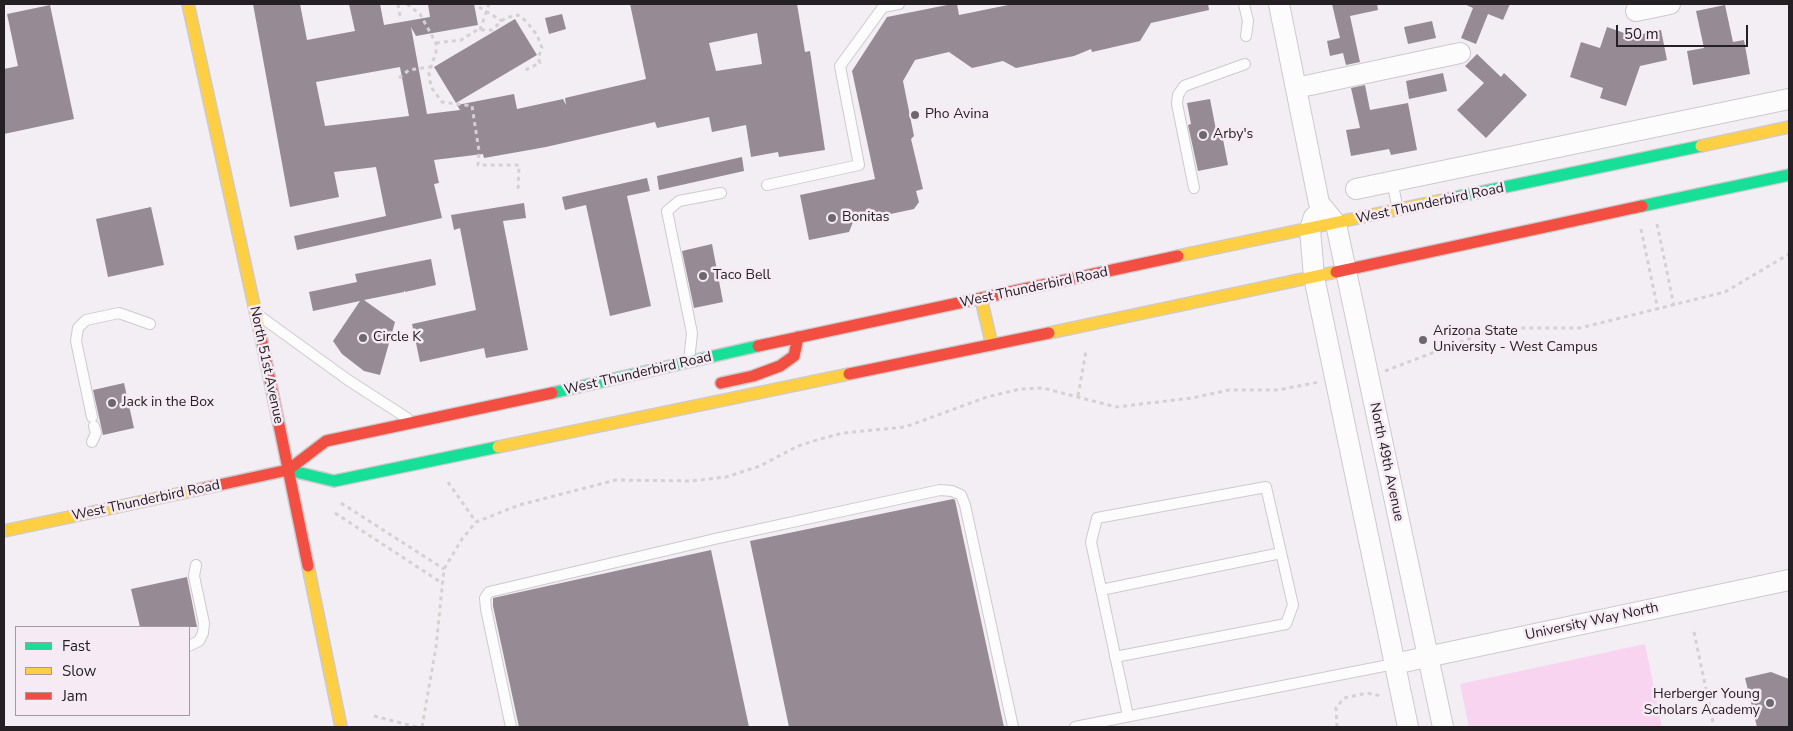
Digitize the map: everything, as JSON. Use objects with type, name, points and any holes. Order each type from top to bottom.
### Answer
[{"type":"main road","name":"North 51st Avenue","points":[[188,4],[256,314],[341,727]]},
{"type":"main road","name":"West Thunderbird Road","points":[[4,531],[288,470],[326,441],[798,337],[1789,127]]},
{"type":"main road","name":"West Thunderbird Road","points":[[288,470],[334,481],[1345,271],[1789,175]]},
{"type":"main road","points":[[982,299],[992,345]]},
{"type":"main road","points":[[710,385],[753,376],[780,366],[794,356],[798,337]]},
{"type":"main road","points":[[683,409],[695,394]]},
{"type":"street","name":"North 49th Avenue","points":[[1279,4],[1318,203],[1310,229],[1314,277],[1408,727]]},
{"type":"street","points":[[1636,11],[1670,4]]},
{"type":"street","points":[[1296,88],[1460,53]]},
{"type":"street","points":[[1356,189],[1789,99]]},
{"type":"street","name":"North 49th Avenue","points":[[1318,203],[1336,224],[1443,727]]},
{"type":"street","name":"University Way North","points":[[1394,664],[1789,580]]},
{"type":"lane","points":[[766,185],[859,165],[840,66],[883,7],[899,4]]},
{"type":"lane","points":[[1244,4],[1248,21],[1246,36]]},
{"type":"lane","points":[[1194,188],[1177,104],[1178,95],[1184,86],[1244,64]]},
{"type":"lane","points":[[1392,182],[1399,211]]},
{"type":"lane","points":[[689,362],[692,333],[667,211],[678,201],[721,193]]},
{"type":"lane","points":[[92,442],[96,433],[76,341],[78,328],[86,320],[119,313],[150,324]]},
{"type":"lane","points":[[256,314],[348,380],[414,422]]},
{"type":"lane","points":[[1115,657],[1286,624],[1293,605],[1266,487],[1097,518],[1090,542],[1101,590],[1115,657],[1128,716]]},
{"type":"lane","points":[[511,727],[486,609],[485,598],[489,592],[728,536],[940,490],[952,491],[961,495],[965,505],[1013,727]]},
{"type":"lane","points":[[1101,590],[1281,553]]},
{"type":"lane","points":[[190,646],[199,641],[203,628],[194,576],[196,565]]},
{"type":"lane","points":[[1075,727],[1394,664]]},
{"type":"path","points":[[400,16],[398,5],[407,4],[420,14],[436,43],[436,52],[430,67],[431,87],[442,102],[472,106],[479,151],[478,165],[519,165],[518,192]]},
{"type":"path","points":[[480,30],[489,4]]},
{"type":"path","points":[[479,7],[502,21]]},
{"type":"path","points":[[436,43],[461,40],[468,34],[480,30],[492,30],[502,21],[518,16],[526,21],[537,35],[542,48],[538,58],[540,63],[525,70]]},
{"type":"path","points":[[399,78],[408,70],[430,67]]},
{"type":"path","points":[[1656,220],[1674,306]]},
{"type":"path","points":[[1640,223],[1658,310]]},
{"type":"path","points":[[1378,373],[1492,330],[1509,328],[1580,328],[1725,292],[1789,254]]},
{"type":"path","points":[[1078,396],[1086,351]]},
{"type":"path","points":[[422,727],[436,647],[444,569],[462,539],[476,522],[519,506],[603,482],[637,479],[709,480],[740,474],[798,446],[820,439],[843,433],[905,427],[987,397],[1012,390],[1043,388],[1116,407],[1192,398],[1230,390],[1278,390],[1319,382]]},
{"type":"path","points":[[448,482],[476,522]]},
{"type":"path","points":[[341,503],[444,569]]},
{"type":"path","points":[[335,513],[442,583]]},
{"type":"path","points":[[1694,632],[1714,727]]},
{"type":"path","points":[[1337,727],[1334,712],[1344,698],[1367,693],[1381,696]]},
{"type":"path","points":[[374,716],[417,727]]},
{"type":"shaded area","points":[[1645,644],[1662,727],[1469,727],[1460,684]]},
{"type":"building","points":[[253,4],[300,4],[307,40],[355,31],[349,4],[380,4],[384,25],[430,17],[428,4],[474,4],[478,25],[416,36],[411,27],[427,114],[460,110],[457,105],[514,94],[517,109],[563,99],[566,105],[565,98],[646,79],[630,4],[797,4],[805,52],[810,51],[825,150],[779,157],[778,152],[751,157],[746,125],[712,132],[709,117],[657,128],[655,122],[546,147],[484,158],[483,154],[434,160],[439,183],[434,184],[442,218],[297,250],[294,236],[386,216],[376,167],[334,172],[339,197],[290,207]],"holes":[[[757,33],[762,64],[716,71],[709,43]],[[400,67],[409,116],[325,126],[316,82]]]},
{"type":"building","points":[[957,4],[959,15],[1013,4],[1208,4],[1209,10],[1151,23],[1140,41],[1092,52],[1091,49],[1074,56],[1016,68],[1003,61],[972,68],[949,52],[915,60],[903,81],[914,136],[911,139],[923,189],[916,191],[919,202],[914,209],[853,222],[849,232],[809,240],[800,195],[875,179],[852,71],[887,17]]},
{"type":"building","points":[[1332,4],[1377,4],[1378,10],[1350,16],[1360,62],[1346,65],[1343,53],[1330,56],[1327,41],[1340,38]]},
{"type":"building","points":[[1464,4],[1510,4],[1503,20],[1488,14],[1476,44],[1461,38],[1473,8]]},
{"type":"building","points":[[50,5],[74,119],[4,134],[4,69],[18,66],[7,14]]},
{"type":"building","points":[[1725,5],[1733,42],[1744,40],[1750,74],[1693,85],[1687,51],[1704,48],[1696,11]]},
{"type":"building","points":[[562,14],[566,29],[549,34],[545,18]]},
{"type":"building","points":[[515,19],[537,55],[456,103],[434,67]]},
{"type":"building","points":[[1432,21],[1436,38],[1408,44],[1404,27]]},
{"type":"building","points":[[1607,27],[1633,36],[1661,30],[1667,60],[1640,66],[1626,106],[1600,98],[1603,88],[1570,77],[1581,42],[1600,48]]},
{"type":"building","points":[[1477,54],[1501,77],[1504,73],[1527,95],[1486,138],[1457,110],[1484,83],[1465,66]]},
{"type":"building","points":[[1443,73],[1447,91],[1409,99],[1406,81]]},
{"type":"building","points":[[1365,85],[1370,110],[1408,103],[1417,150],[1391,155],[1389,149],[1351,156],[1346,130],[1360,128],[1351,88]]},
{"type":"building","name":"Arby's","points":[[1210,99],[1217,135],[1222,134],[1228,165],[1198,171],[1188,125],[1191,124],[1187,103]]},
{"type":"building","points":[[742,157],[744,171],[659,190],[657,176]]},
{"type":"building","points":[[647,178],[650,191],[627,196],[651,306],[610,316],[586,205],[565,210],[562,197]]},
{"type":"building","points":[[524,203],[526,218],[503,221],[528,350],[486,358],[484,348],[420,362],[412,324],[476,310],[460,228],[454,230],[451,215]]},
{"type":"building","points":[[151,207],[164,265],[108,277],[96,219]]},
{"type":"building","name":"Taco Bell","points":[[712,244],[723,302],[694,308],[682,251]]},
{"type":"building","points":[[431,259],[436,285],[364,300],[395,322],[380,375],[364,371],[342,354],[333,341],[360,301],[313,311],[309,292],[357,282],[355,274]]},
{"type":"building","name":"Jack in the Box","points":[[124,383],[134,428],[103,435],[93,390]]},
{"type":"building","points":[[955,500],[1004,727],[789,727],[750,541]]},
{"type":"building","points":[[711,550],[749,727],[519,727],[493,606],[493,598]]},
{"type":"building","points":[[187,577],[197,627],[140,626],[131,589]]},
{"type":"building","name":"Herberger Young Scholars Academy","points":[[1771,672],[1789,679],[1789,727],[1757,727],[1745,678]]},
{"type":"traffic: fast","points":[[1452,198],[1701,146]]},
{"type":"traffic: fast","points":[[1642,206],[1789,175]]},
{"type":"traffic: fast","points":[[552,393],[758,346]]},
{"type":"traffic: fast","points":[[288,470],[334,481],[498,447]]},
{"type":"traffic: slow","points":[[188,4],[261,337]]},
{"type":"traffic: slow","points":[[1701,146],[1789,127]]},
{"type":"traffic: slow","points":[[1178,256],[1452,198]]},
{"type":"traffic: slow","points":[[1049,333],[1336,272]]},
{"type":"traffic: slow","points":[[981,299],[992,345]]},
{"type":"traffic: slow","points":[[498,447],[849,374]]},
{"type":"traffic: slow","points":[[4,531],[196,490]]},
{"type":"traffic: slow","points":[[308,566],[341,727]]},
{"type":"traffic: jam","points":[[1336,272],[1642,206]]},
{"type":"traffic: jam","points":[[758,346],[1178,256]]},
{"type":"traffic: jam","points":[[849,374],[1049,333]]},
{"type":"traffic: jam","points":[[261,337],[308,566]]},
{"type":"traffic: jam","points":[[721,383],[753,376],[780,366],[794,356],[798,337]]},
{"type":"traffic: jam","points":[[196,490],[288,470],[326,441],[552,393]]},
{"type":"place","name":"Pho Avina","points":[[915,115]]},
{"type":"place","name":"Arby's","points":[[1203,135]]},
{"type":"place","name":"Bonitas","points":[[832,218]]},
{"type":"place","name":"Taco Bell","points":[[703,276]]},
{"type":"place","name":"Circle K","points":[[363,338]]},
{"type":"place","name":"Arizona State University - West Campus","points":[[1423,340]]},
{"type":"place","name":"Jack in the Box","points":[[112,403]]},
{"type":"place","name":"Herberger Young Scholars Academy","points":[[1770,703]]}]
